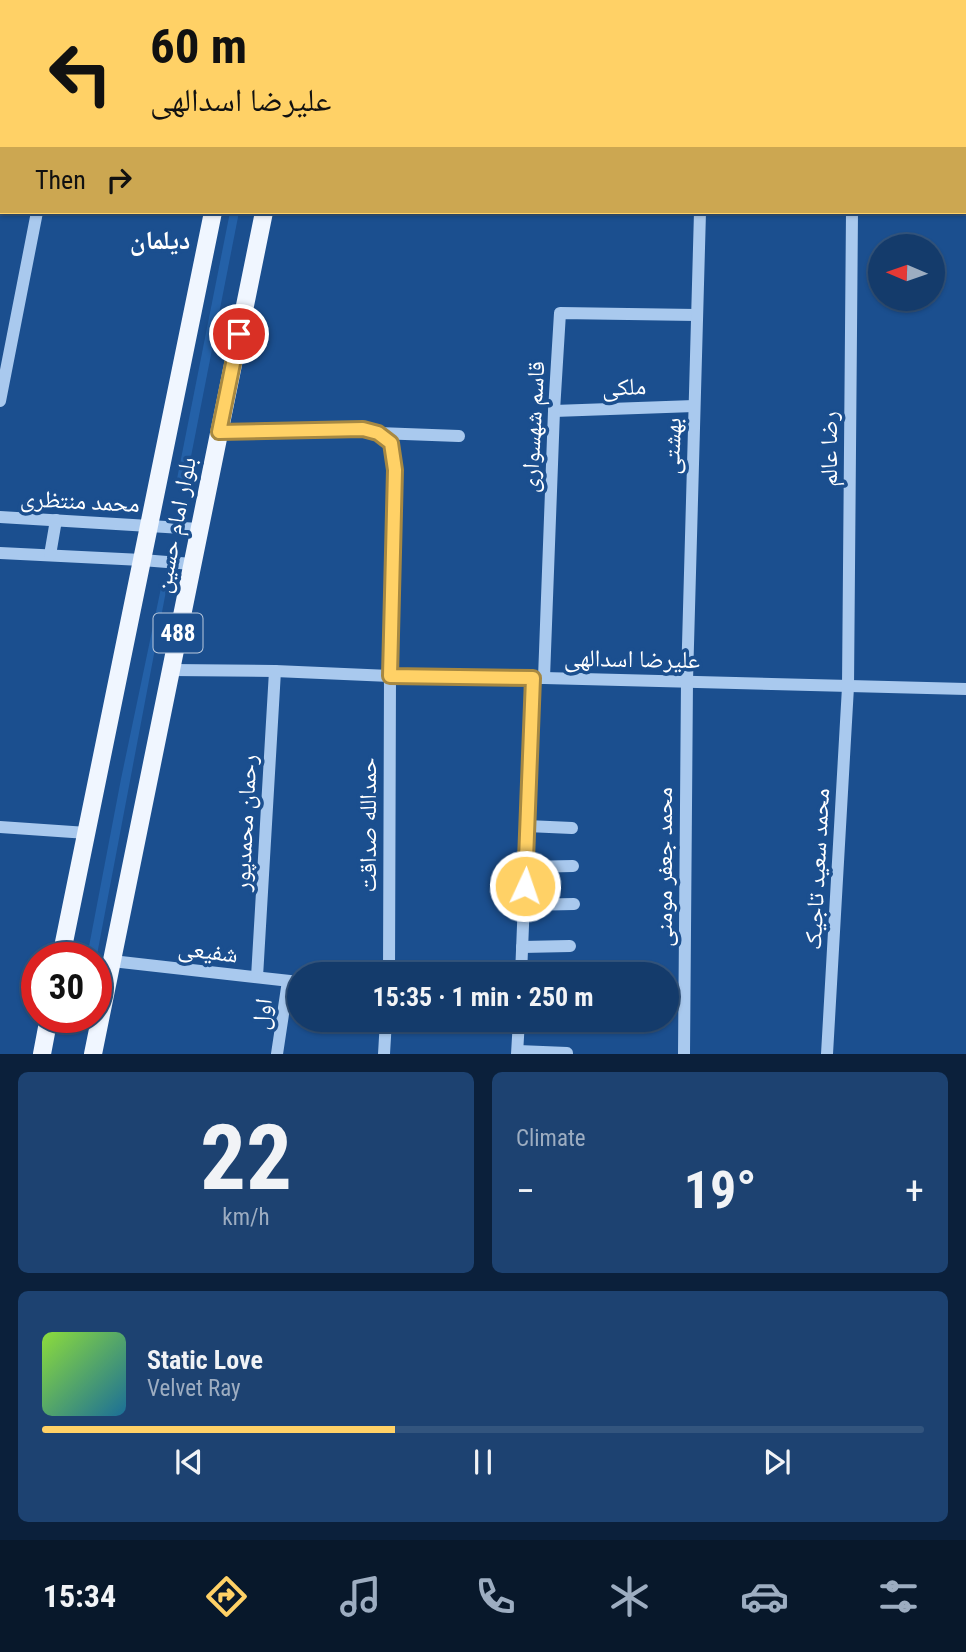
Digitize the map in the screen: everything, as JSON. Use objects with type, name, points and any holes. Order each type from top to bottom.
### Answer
[{"type":"main road","name":"بلوار امام حسین","points":[[64,942],[213,214]]},
{"type":"main road","name":"بلوار امام حسین","points":[[112,961],[264,214]]},
{"type":"main road","points":[[42,1054],[46,1033]]},
{"type":"main road","name":"بلوار امام حسین","points":[[93,1054],[97,1033]]},
{"type":"street","points":[[0,401],[37,214]]},
{"type":"street","name":"بهشتی","points":[[687,681],[700,214]]},
{"type":"street","name":"رضا عالم","points":[[848,687],[852,214]]},
{"type":"street","name":"قاسم شهسواری","points":[[521,962],[527,826],[539,678],[560,313],[696,314]]},
{"type":"street","name":"ملکی","points":[[554,411],[694,405]]},
{"type":"street","points":[[219,432],[363,429],[378,433],[459,436]]},
{"type":"street","name":"حمدالله صداقت","points":[[378,433],[391,443],[395,470],[390,676],[388,962]]},
{"type":"street","name":"محمد منتظری","points":[[0,517],[199,529]]},
{"type":"street","points":[[50,555],[55,520]]},
{"type":"street","points":[[0,553],[192,564]]},
{"type":"street","name":"علیرضا اسدالهی","points":[[171,670],[966,689]]},
{"type":"street","name":"رحمان محمدپور","points":[[257,977],[275,671]]},
{"type":"street","name":"محمد جعفر مومنی","points":[[684,1054],[687,681]]},
{"type":"street","name":"محمد سعید تاجیک","points":[[827,1054],[848,687]]},
{"type":"street","points":[[527,826],[572,828]]},
{"type":"street","points":[[0,827],[87,833]]},
{"type":"street","points":[[526,867],[572,866]]},
{"type":"street","points":[[524,905],[574,904]]},
{"type":"street","points":[[522,947],[570,946]]},
{"type":"street","name":"شفیعی","points":[[112,961],[287,981]]},
{"type":"street","name":"اول","points":[[277,1054],[287,1009]]},
{"type":"street","points":[[384,1054],[385,1032]]},
{"type":"street","points":[[518,1032],[517,1052],[567,1053]]},
{"type":"shaded area","points":[[230,214],[239,214],[185,487],[179,488],[176,484]]},
{"type":"shaded area","points":[[161,588],[166,588],[99,942],[90,942]]},
{"type":"district","name":"دیلمان","points":[[160,240]]},
{"type":"route","points":[[239,334],[219,432],[363,429],[378,433],[391,443],[395,470],[390,676],[533,678],[525,886]]}]
